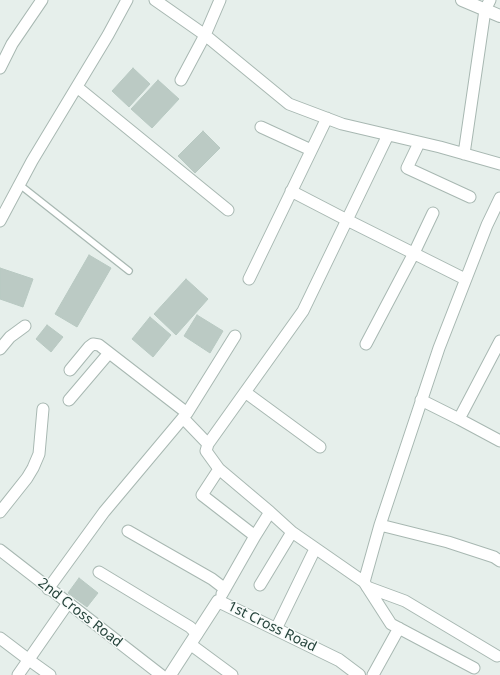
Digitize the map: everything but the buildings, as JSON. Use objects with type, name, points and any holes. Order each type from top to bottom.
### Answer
[{"type":"street","points":[[0,68],[12,44],[42,0]]},
{"type":"street","points":[[0,221],[32,161],[77,88],[127,0]]},
{"type":"street","points":[[155,0],[205,35],[289,104],[342,124],[500,164]]},
{"type":"street","points":[[181,80],[205,35],[220,0]]},
{"type":"street","points":[[462,0],[488,5],[500,16]]},
{"type":"street","points":[[464,154],[488,5]]},
{"type":"street","points":[[77,88],[228,210]]},
{"type":"street","points":[[249,279],[327,118]]},
{"type":"street","points":[[261,127],[311,150]]},
{"type":"street","points":[[388,135],[303,311],[208,444],[206,451],[219,469],[292,532],[315,549],[365,584],[406,600],[498,656]]},
{"type":"street","points":[[419,143],[407,168],[470,196]]},
{"type":"street","points":[[291,191],[465,279]]},
{"type":"street","points":[[474,668],[391,624],[365,584],[380,525],[439,348],[465,279],[487,225],[500,198]]},
{"type":"street","points":[[366,344],[414,253],[433,213]]},
{"type":"street","points":[[0,348],[10,337],[25,326]]},
{"type":"street","points":[[48,588],[104,512],[185,416],[235,336]]},
{"type":"street","points":[[459,419],[500,341]]},
{"type":"street","points":[[70,370],[89,347],[93,344],[99,345],[185,416],[208,444]]},
{"type":"street","points":[[69,400],[109,353]]},
{"type":"street","points":[[245,392],[320,447]]},
{"type":"street","points":[[421,400],[500,441]]},
{"type":"street","points":[[0,512],[27,478],[39,454],[42,409]]},
{"type":"street","points":[[219,469],[202,495],[255,536]]},
{"type":"street","points":[[218,601],[270,512]]},
{"type":"street","points":[[380,525],[448,542],[494,557],[500,561]]},
{"type":"street","points":[[128,531],[212,579],[225,589]]},
{"type":"street","points":[[260,585],[292,532]]},
{"type":"street","points":[[276,629],[315,549]]},
{"type":"street","name":"2nd Cross Road","points":[[0,550],[161,675]]},
{"type":"street","points":[[98,572],[190,627],[197,634]]},
{"type":"street","name":"1st Cross Road","points":[[170,675],[218,601],[339,660],[359,675]]},
{"type":"street","points":[[18,675],[68,603]]},
{"type":"street","points":[[373,675],[399,628]]},
{"type":"street","points":[[0,638],[50,675]]},
{"type":"street","points":[[190,644],[232,675]]},
{"type":"lane","points":[[20,185],[128,271]]}]
